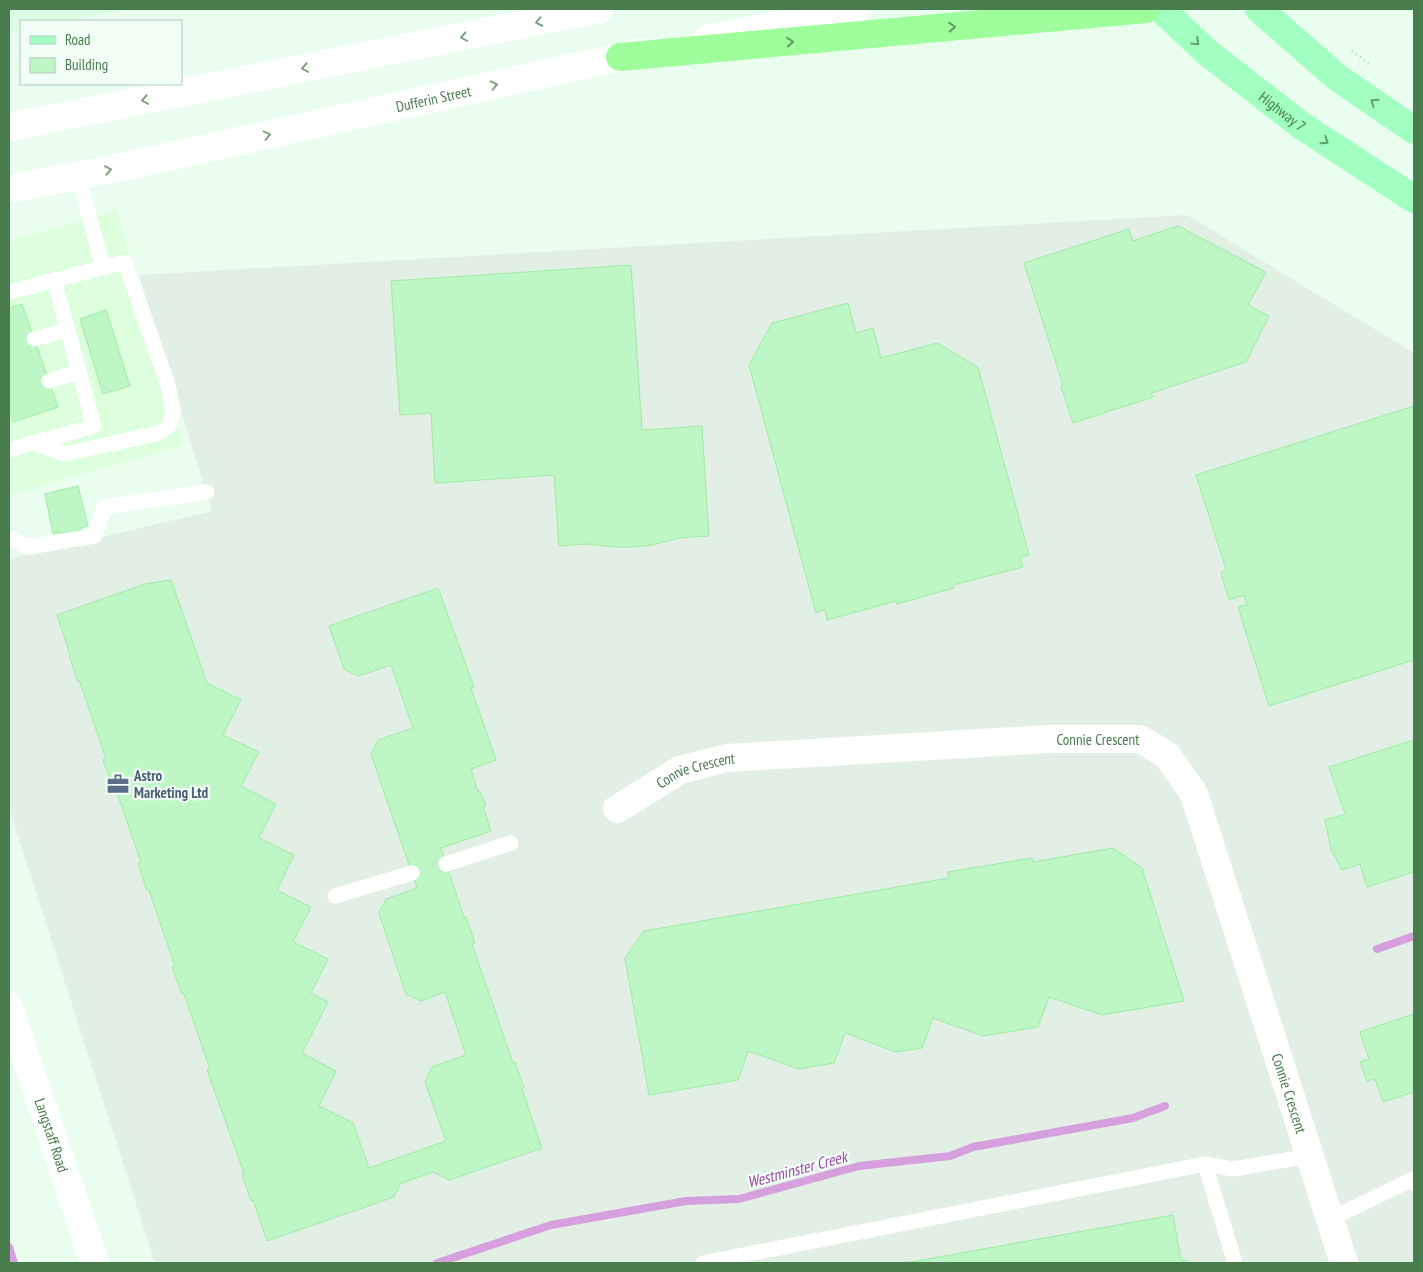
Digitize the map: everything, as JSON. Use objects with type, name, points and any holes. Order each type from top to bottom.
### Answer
[{"type":"highway","points":[[620,57],[1146,9]]},
{"type":"main road","points":[[9,127],[600,9]]},
{"type":"main road","name":"Dufferin Street","points":[[9,189],[78,176],[620,57],[858,9]]},
{"type":"main road","name":"Highway 7","points":[[1161,9],[1208,53],[1302,126],[1414,199]]},
{"type":"main road","points":[[1259,9],[1338,78],[1414,130]]},
{"type":"main road","name":"Connie Crescent","points":[[617,809],[680,770],[727,758],[1050,739],[1140,739],[1167,755],[1194,794],[1344,1263]]},
{"type":"main road","name":"Langstaff Road","points":[[9,1006],[95,1263]]},
{"type":"lane","points":[[78,176],[103,267]]},
{"type":"lane","points":[[9,292],[125,262],[168,385],[172,410],[170,425],[159,433],[66,454],[33,443]]},
{"type":"lane","points":[[9,450],[94,426],[54,280]]},
{"type":"lane","points":[[34,339],[67,330]]},
{"type":"lane","points":[[49,380],[79,372]]},
{"type":"lane","points":[[9,538],[29,547],[96,536],[104,507],[207,492]]},
{"type":"lane","points":[[446,864],[511,843]]},
{"type":"lane","points":[[335,896],[412,873]]},
{"type":"lane","points":[[702,1263],[1205,1164],[1233,1169],[1310,1156]]},
{"type":"lane","points":[[1205,1164],[1235,1263]]},
{"type":"lane","points":[[1330,1219],[1414,1180]]},
{"type":"path","points":[[1350,50],[1374,67]]},
{"type":"shaded area","points":[[9,9],[130,9],[73,20],[20,20],[20,31],[9,33]]},
{"type":"shaded area","points":[[117,210],[183,445],[9,495],[9,241]]},
{"type":"shaded area","points":[[1187,215],[1414,353],[1414,1263],[155,1263],[9,808],[9,559],[212,511],[139,275]]},
{"type":"building","points":[[1178,226],[1266,272],[1248,305],[1269,316],[1246,362],[1151,393],[1153,397],[1073,423],[1061,386],[1063,385],[1024,263],[1129,229],[1133,241]]},
{"type":"building","points":[[631,265],[642,430],[702,426],[709,536],[679,538],[634,547],[589,544],[559,546],[554,475],[435,483],[431,413],[400,415],[391,281]]},
{"type":"building","points":[[848,303],[856,333],[873,328],[881,358],[937,343],[978,367],[1029,555],[1020,557],[1023,567],[953,585],[954,588],[897,604],[896,601],[827,620],[825,610],[816,613],[749,365],[772,323]]},
{"type":"building","points":[[22,304],[58,407],[13,422],[9,410],[9,308]]},
{"type":"building","points":[[106,310],[130,386],[103,394],[80,319]]},
{"type":"building","points":[[1414,406],[1414,660],[1269,706],[1238,607],[1247,605],[1244,595],[1229,600],[1221,573],[1226,569],[1196,475]]},
{"type":"building","points":[[78,486],[88,526],[81,528],[82,535],[62,540],[61,532],[53,534],[45,494]]},
{"type":"building","points":[[171,580],[207,683],[241,700],[223,735],[259,752],[241,786],[276,804],[259,838],[294,855],[277,890],[311,907],[293,942],[328,959],[311,993],[328,1002],[302,1053],[336,1071],[319,1106],[353,1123],[369,1168],[446,1141],[425,1082],[432,1067],[466,1055],[445,992],[421,1001],[406,994],[379,913],[386,899],[417,888],[371,754],[378,740],[413,728],[391,665],[358,676],[344,669],[329,626],[438,588],[474,687],[471,688],[496,760],[471,769],[478,792],[480,791],[486,806],[483,807],[491,831],[441,848],[464,917],[466,917],[475,943],[472,944],[513,1063],[515,1062],[524,1088],[522,1089],[542,1148],[449,1180],[433,1172],[400,1184],[394,1197],[267,1241],[253,1200],[251,1201],[242,1174],[244,1173],[207,1070],[210,1069],[184,994],[182,994],[172,967],[175,966],[149,890],[147,891],[138,863],[141,862],[115,787],[113,787],[103,760],[106,759],[80,682],[78,682],[57,615],[145,584]]},
{"type":"building","points":[[1414,740],[1414,872],[1367,887],[1360,864],[1342,870],[1331,849],[1325,820],[1345,814],[1329,767]]},
{"type":"building","points":[[1113,848],[1142,868],[1184,1001],[1102,1015],[1049,997],[1038,1027],[983,1036],[933,1018],[922,1048],[896,1052],[845,1033],[834,1063],[799,1069],[748,1051],[738,1080],[649,1095],[625,958],[644,931],[949,878],[948,872],[1032,858],[1033,862]]},
{"type":"building","points":[[1414,1014],[1414,1092],[1383,1102],[1375,1079],[1367,1081],[1360,1062],[1369,1059],[1360,1032]]},
{"type":"building","points":[[1173,1215],[1181,1261],[1187,1260],[1187,1263],[905,1263]]},
{"type":"waterway","name":"Westminster Creek","points":[[1377,949],[1414,936]]},
{"type":"waterway","name":"Westminster Creek","points":[[437,1263],[551,1225],[686,1201],[739,1199],[859,1166],[950,1156],[973,1147],[1133,1118],[1165,1106]]},
{"type":"waterway","points":[[9,1247],[14,1263]]},
{"type":"place","name":"Astro Marketing Ltd","points":[[118,784]]}]
